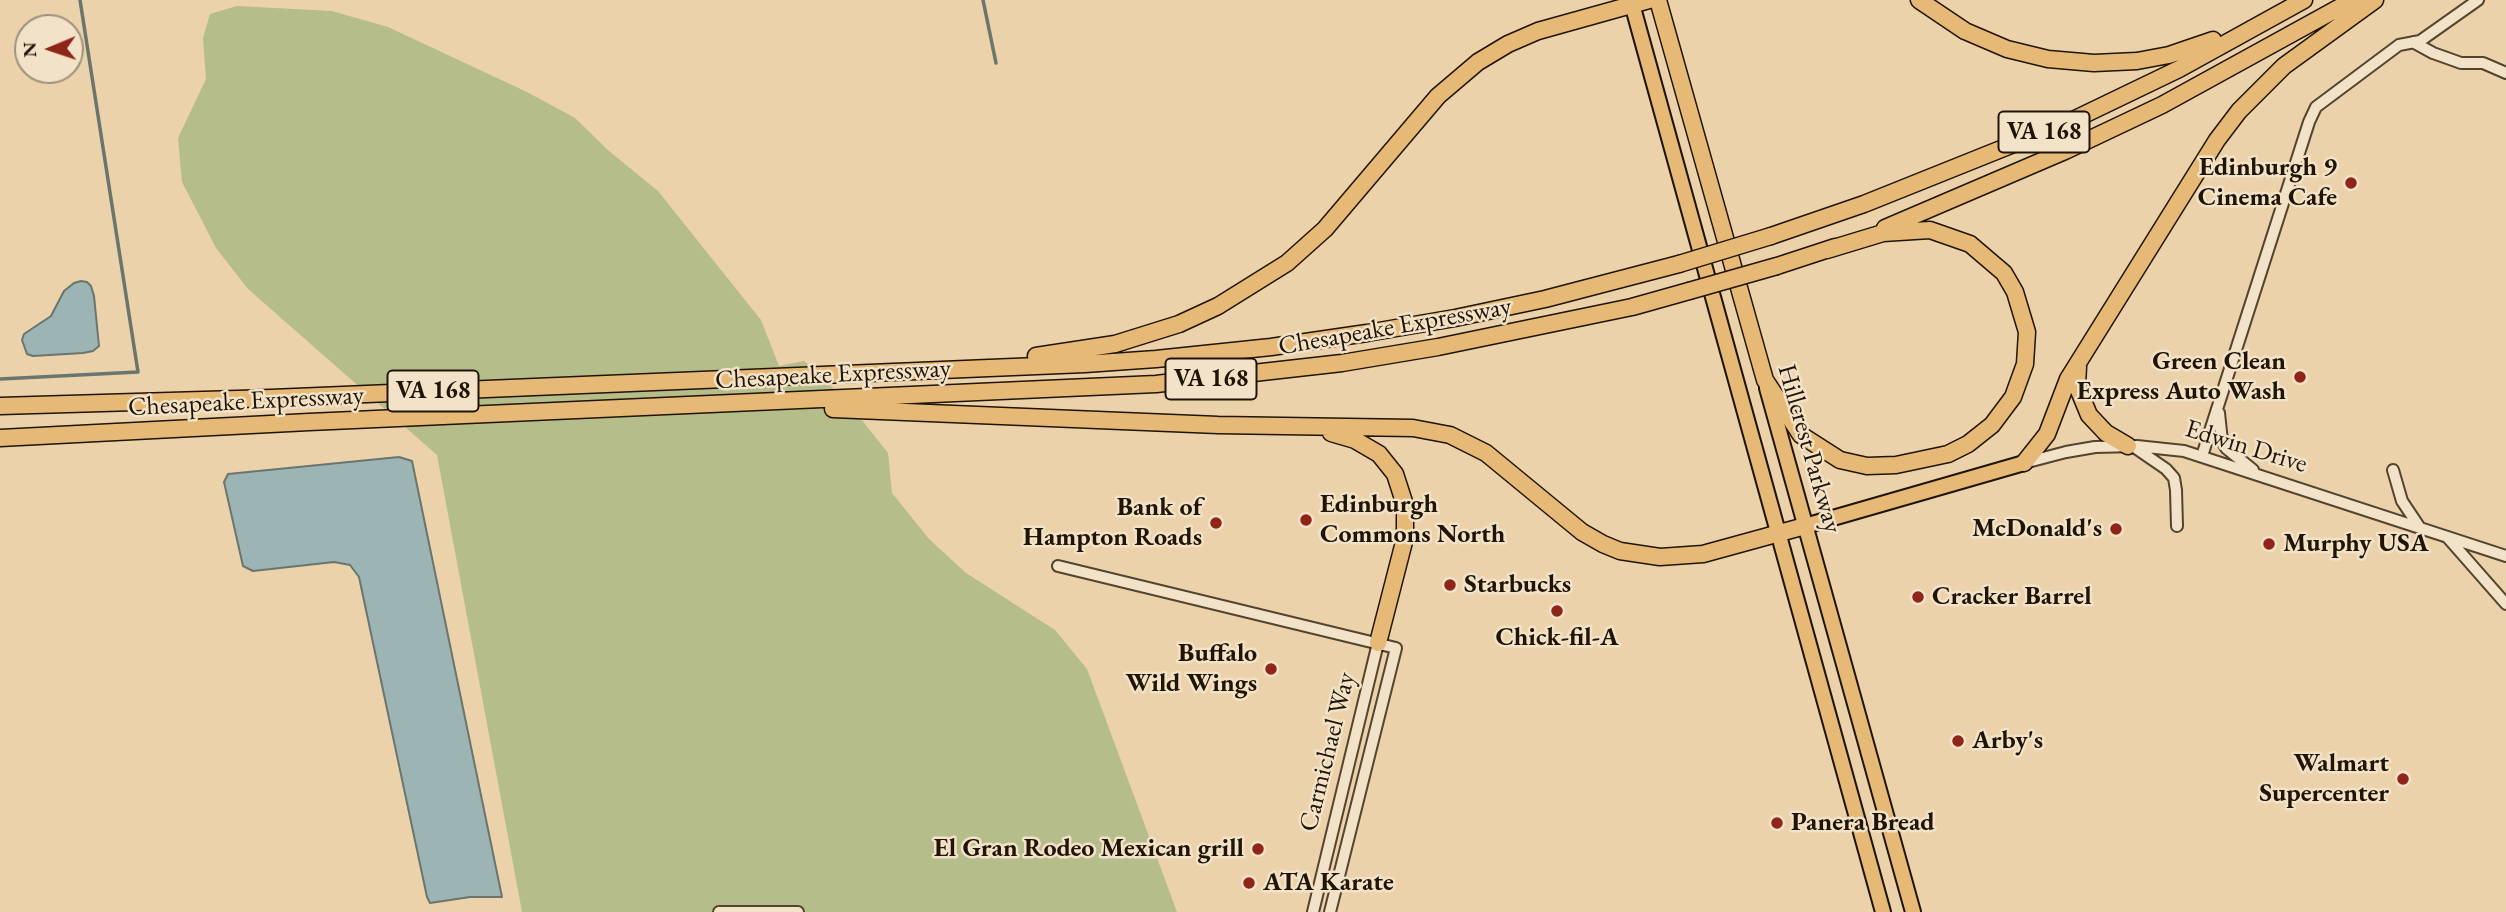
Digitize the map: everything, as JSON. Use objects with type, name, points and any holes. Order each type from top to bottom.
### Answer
[{"type":"highway","points":[[865,372],[1056,354],[1115,344],[1198,316],[1260,281],[1302,250],[1342,211],[1438,96],[1478,62],[1508,44],[1538,31],[1632,2],[1649,0]]},
{"type":"highway","name":"Hillcrest Parkway","points":[[1658,0],[1765,380]]},
{"type":"highway","points":[[1919,0],[1965,31],[2007,49],[2048,59],[2101,63],[2137,61],[2201,46],[2303,0]]},
{"type":"highway","name":"Chesapeake Expressway","points":[[0,406],[271,398],[1085,364],[1284,345],[1367,334],[1545,299],[1679,264],[1864,204],[2071,121],[2179,69],[2303,0]]},
{"type":"highway","name":"Chesapeake Expressway","points":[[0,438],[1109,387],[1238,377],[1450,345],[1632,307],[1827,250],[1915,216],[2162,105],[2353,0]]},
{"type":"highway","points":[[2024,463],[2047,434],[2068,379],[2217,141],[2239,111],[2284,66],[2375,0]]},
{"type":"highway","points":[[1765,380],[1801,435],[1840,460],[1867,466],[1896,466],[1948,454],[1968,444],[1992,425],[2013,397],[2025,365],[2028,332],[2015,292],[2004,273],[1970,244],[1930,230],[1883,233],[1827,250]]},
{"type":"highway","points":[[2080,360],[2076,374],[2077,386],[2089,415],[2106,433],[2130,445]]},
{"type":"highway","points":[[725,405],[1218,425],[1413,428],[1450,435],[1486,453],[1582,532],[1620,551],[1639,555],[1703,554],[1805,526]]},
{"type":"highway","points":[[1312,427],[1355,440],[1379,454],[1395,474],[1402,495],[1405,505],[1405,538],[1378,643]]},
{"type":"main road","name":"Hillcrest Parkway","points":[[1632,2],[1883,912]]},
{"type":"main road","name":"Hillcrest Parkway","points":[[1765,380],[1913,912]]},
{"type":"main road","name":"Edwin Drive","points":[[1805,526],[2024,463]]},
{"type":"street","points":[[2202,456],[2312,114],[2324,100],[2390,51],[2399,45],[2426,37],[2478,0]]},
{"type":"street","points":[[2413,42],[2461,63],[2483,63],[2506,73]]},
{"type":"street","points":[[2218,403],[2222,441],[2226,448],[2258,474]]},
{"type":"street","points":[[2130,445],[2166,468],[2174,478],[2177,526]]},
{"type":"street","name":"Edwin Drive","points":[[2024,463],[2077,449],[2130,445],[2170,449],[2202,456],[2506,556]]},
{"type":"street","points":[[2393,470],[2402,501],[2420,528]]},
{"type":"street","points":[[2446,536],[2506,604]]},
{"type":"street","points":[[1058,565],[1378,643]]},
{"type":"street","name":"Carmichael Way","points":[[1313,912],[1378,643],[1396,648],[1330,912]]},
{"type":"street","points":[[719,912],[798,912]]},
{"type":"green space","points":[[237,6],[332,11],[388,27],[527,92],[575,118],[609,151],[658,191],[761,320],[779,366],[804,361],[846,400],[888,453],[892,493],[929,539],[966,573],[1055,630],[1087,669],[1177,912],[522,912],[437,455],[248,289],[216,248],[182,182],[178,138],[206,79],[203,38],[210,14]]},
{"type":"water","points":[[81,281],[91,286],[94,296],[99,346],[93,351],[83,353],[33,356],[27,354],[22,340],[24,334],[51,316],[64,291]]},
{"type":"water","points":[[399,457],[412,461],[502,897],[470,897],[430,903],[359,577],[350,565],[334,562],[253,571],[243,566],[224,482],[228,474]]},
{"type":"waterway","points":[[0,379],[138,372],[80,0]]},
{"type":"waterway","points":[[983,0],[996,63]]},
{"type":"place","name":"Edinburgh 9 Cinema Cafe","points":[[2351,183]]},
{"type":"place","name":"Green Clean Express Auto Wash","points":[[2300,377]]},
{"type":"place","name":"Edinburgh Commons North","points":[[1306,520]]},
{"type":"place","name":"Bank of Hampton Roads","points":[[1216,523]]},
{"type":"place","name":"McDonald's","points":[[2116,529]]},
{"type":"place","name":"Murphy USA","points":[[2269,544]]},
{"type":"place","name":"Starbucks","points":[[1450,585]]},
{"type":"place","name":"Cracker Barrel","points":[[1918,597]]},
{"type":"place","name":"Chick-fil-A","points":[[1557,611]]},
{"type":"place","name":"Buffalo Wild Wings","points":[[1271,669]]},
{"type":"place","name":"Arby's","points":[[1958,741]]},
{"type":"place","name":"Walmart Supercenter","points":[[2403,779]]},
{"type":"place","name":"Panera Bread","points":[[1777,823]]},
{"type":"place","name":"El Gran Rodeo Mexican grill","points":[[1258,849]]},
{"type":"place","name":"ATA Karate","points":[[1249,883]]}]
